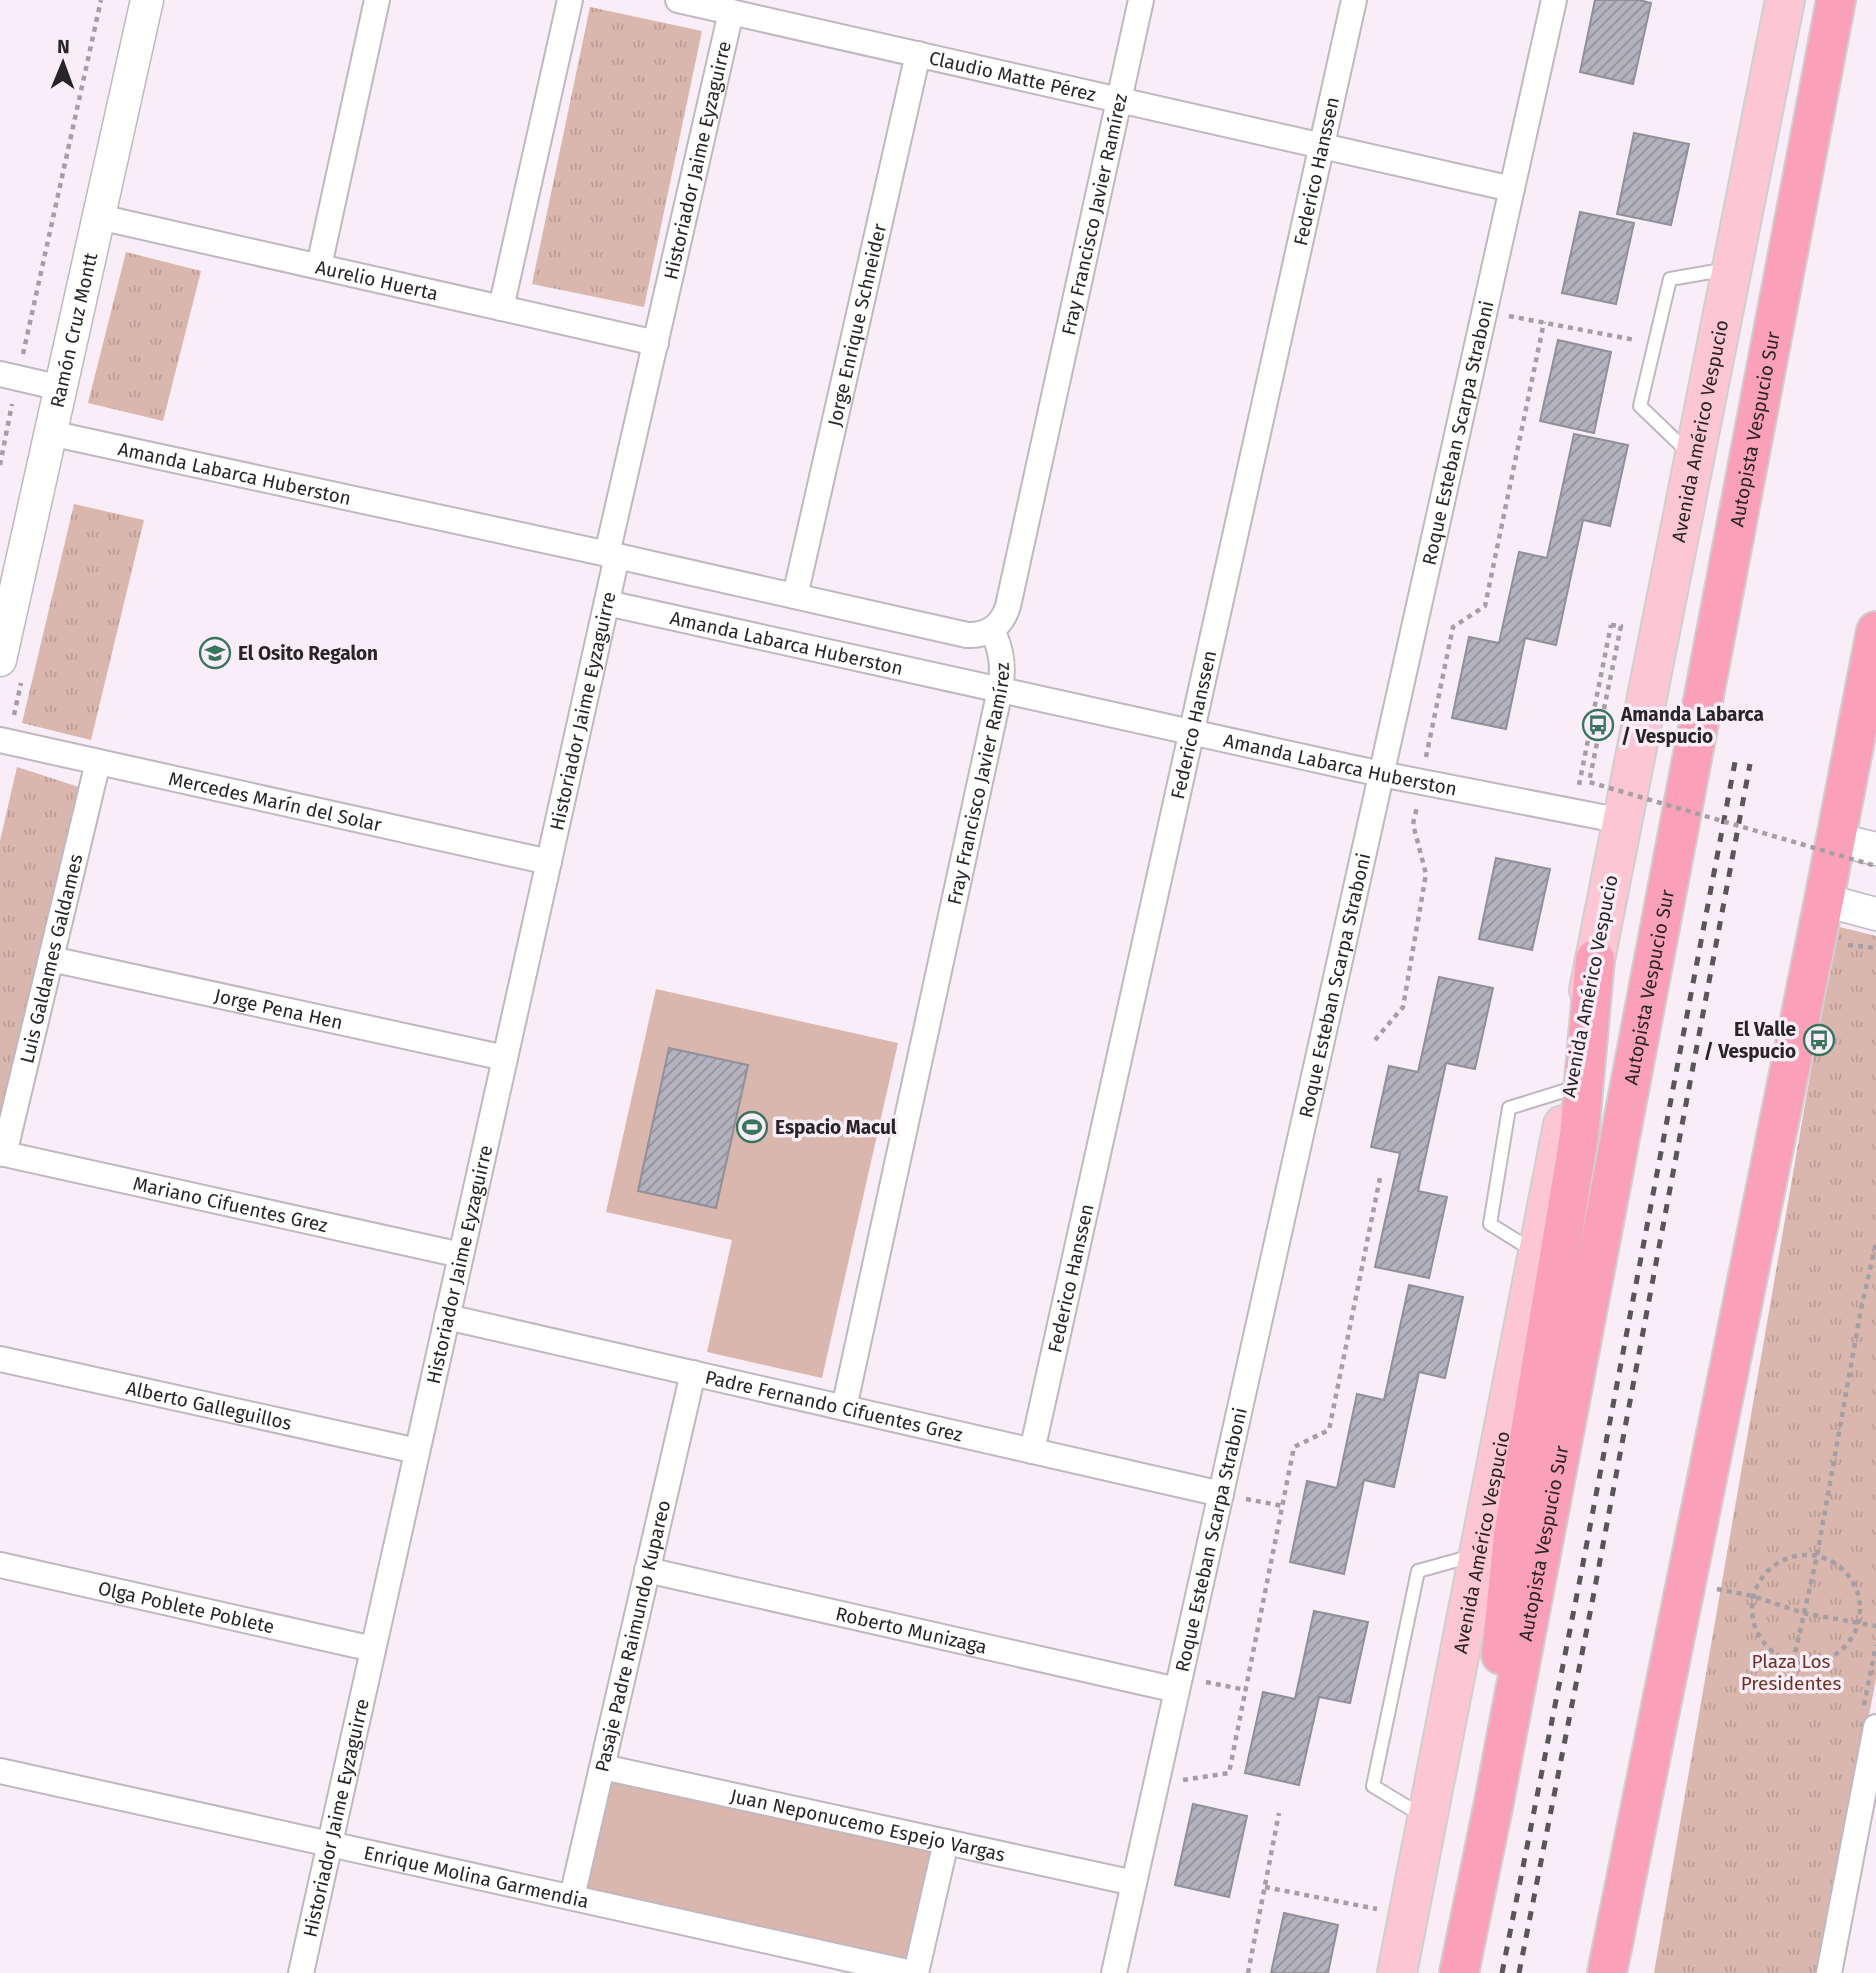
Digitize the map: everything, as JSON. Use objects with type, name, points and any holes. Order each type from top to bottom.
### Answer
[{"type":"highway","name":"Autopista Vespucio Sur","points":[[1459,1973],[1493,1807],[1836,0]]},
{"type":"highway","points":[[1607,1973],[1836,839],[1866,728],[1876,631]]},
{"type":"highway","points":[[1493,1807],[1507,1575],[1574,1166],[1595,960]]},
{"type":"main road","name":"Avenida Américo Vespucio","points":[[1397,1973],[1785,0]]},
{"type":"street","name":"Ramón Cruz Montt","points":[[0,660],[147,0]]},
{"type":"street","points":[[319,267],[377,0]]},
{"type":"street","points":[[501,308],[570,0]]},
{"type":"street","name":"Claudio Matte Pérez","points":[[678,0],[1512,189]]},
{"type":"street","name":"Fray Francisco Javier Ramírez","points":[[844,1408],[1000,690],[1002,660],[999,644],[992,630],[1002,620],[1008,606],[1141,0]]},
{"type":"street","name":"Federico Hanssen","points":[[1032,1451],[1354,0]]},
{"type":"street","name":"Roque Esteban Scarpa Straboni","points":[[1114,1973],[1554,0]]},
{"type":"street","name":"Historiador Jaime Eyzaguirre","points":[[301,1973],[607,603],[612,555],[656,343],[731,12]]},
{"type":"street","name":"Jorge Enrique Schneider","points":[[795,596],[918,54]]},
{"type":"street","name":"Aurelio Huerta","points":[[99,216],[656,343]]},
{"type":"street","points":[[9,376],[61,388]]},
{"type":"street","name":"Amanda Labarca Huberston","points":[[50,433],[967,635],[992,630]]},
{"type":"street","name":"Amanda Labarca Huberston","points":[[607,603],[1381,774],[1622,821]]},
{"type":"street","name":"Mercedes Marín del Solar","points":[[0,740],[549,862]]},
{"type":"street","name":"Luis Galdames Galdames","points":[[2,1154],[98,762]]},
{"type":"street","points":[[1836,839],[1876,849]]},
{"type":"street","points":[[1824,900],[1876,915]]},
{"type":"street","name":"Jorge Pena Hen","points":[[51,959],[505,1058]]},
{"type":"street","name":"Mariano Cifuentes Grez","points":[[2,1154],[461,1255]]},
{"type":"street","name":"Padre Fernando Cifuentes Grez","points":[[447,1317],[1221,1494]]},
{"type":"street","name":"Alberto Galleguillos","points":[[0,1359],[417,1451]]},
{"type":"street","name":"Pasaje Padre Raimundo Kupareo","points":[[572,1898],[693,1373]]},
{"type":"street","name":"Olga Poblete Poblete","points":[[0,1565],[373,1648]]},
{"type":"street","name":"Roberto Munizaga","points":[[648,1570],[1179,1683]]},
{"type":"street","points":[[1829,1973],[1876,1727]]},
{"type":"street","name":"Juan Neponucemo Espejo Vargas","points":[[603,1767],[1134,1884]]},
{"type":"street","name":"Enrique Molina Garmendia","points":[[0,1771],[914,1973]]},
{"type":"street","points":[[914,1973],[946,1842]]},
{"type":"lane","points":[[1695,459],[1640,405],[1670,279],[1732,268]]},
{"type":"lane","points":[[1538,1254],[1490,1224],[1509,1108],[1570,1089]]},
{"type":"lane","points":[[1427,1818],[1373,1786],[1418,1571],[1479,1554]]},
{"type":"path","points":[[0,465],[9,376],[102,0]]},
{"type":"path","points":[[1485,311],[1654,343]]},
{"type":"path","points":[[1375,1040],[1403,1007],[1426,874],[1413,824],[1421,782],[1453,627],[1485,606],[1544,322]]},
{"type":"path","points":[[1579,780],[1611,625],[1621,626],[1589,782],[1876,866]]},
{"type":"path","points":[[1180,1793],[1183,1780],[1229,1773],[1294,1447],[1329,1430],[1380,1178]]},
{"type":"path","points":[[1793,1662],[1817,1556],[1861,1309],[1876,1243]]},
{"type":"path","points":[[1221,1494],[1283,1506]]},
{"type":"path","points":[[1817,1556],[1842,1568],[1854,1583],[1861,1603],[1859,1623],[1852,1640],[1838,1654],[1818,1663],[1793,1662],[1780,1657],[1763,1643],[1751,1615],[1753,1596],[1757,1584],[1768,1570],[1786,1558],[1817,1556]]},
{"type":"path","points":[[1686,1583],[1753,1596],[1803,1613],[1876,1626]]},
{"type":"path","points":[[1179,1683],[1246,1690]]},
{"type":"path","points":[[1248,1973],[1279,1813]]},
{"type":"path","points":[[1265,1887],[1387,1911],[1408,1919]]},
{"type":"green space","points":[[590,7],[702,31],[644,307],[532,284]]},
{"type":"green space","points":[[126,252],[201,271],[163,421],[88,403]]},
{"type":"green space","points":[[74,504],[144,520],[91,740],[22,723]]},
{"type":"green space","points":[[17,767],[79,787],[0,1135],[0,841]]},
{"type":"green space","name":"Plaza Los Presidentes","points":[[1836,926],[1876,936],[1876,1679],[1819,1973],[1654,1973]]},
{"type":"green space","name":"Espacio Macul","points":[[656,989],[898,1043],[822,1378],[707,1352],[732,1240],[606,1212]]},
{"type":"green space","points":[[612,1775],[936,1850],[908,1963],[582,1894]]},
{"type":"building","points":[[1595,0],[1639,0],[1651,3],[1633,84],[1580,72]]},
{"type":"building","points":[[1634,133],[1689,144],[1671,225],[1617,214]]},
{"type":"building","points":[[1580,212],[1634,223],[1616,304],[1562,293]]},
{"type":"building","points":[[1558,340],[1611,352],[1594,433],[1540,421]]},
{"type":"building","points":[[1574,434],[1628,445],[1610,526],[1583,520],[1556,645],[1525,638],[1506,729],[1452,718],[1469,637],[1499,643],[1519,552],[1547,558]]},
{"type":"building","points":[[1496,858],[1550,869],[1532,950],[1479,939]]},
{"type":"building","points":[[1439,977],[1493,988],[1475,1069],[1446,1063],[1418,1191],[1447,1197],[1429,1278],[1375,1267],[1400,1153],[1371,1147],[1389,1066],[1418,1072]]},
{"type":"building","points":[[669,1048],[748,1065],[716,1208],[638,1191]]},
{"type":"building","points":[[1409,1285],[1463,1297],[1445,1378],[1419,1372],[1394,1487],[1364,1480],[1344,1574],[1290,1562],[1307,1481],[1337,1488],[1357,1394],[1384,1400]]},
{"type":"building","points":[[1314,1611],[1368,1622],[1350,1703],[1319,1697],[1299,1785],[1245,1773],[1263,1692],[1295,1699]]},
{"type":"building","points":[[1193,1804],[1247,1816],[1229,1897],[1175,1885]]},
{"type":"building","points":[[1284,1913],[1338,1925],[1328,1973],[1271,1973]]},
{"type":"railway","points":[[1502,1973],[1581,1574],[1735,762]]},
{"type":"railway","points":[[1519,1973],[1592,1603],[1750,764]]},
{"type":"place","name":"El Osito Regalon","points":[[215,653]]},
{"type":"place","name":"Amanda Labarca / Vespucio","points":[[1598,725]]},
{"type":"place","name":"El Valle / Vespucio","points":[[1819,1040]]},
{"type":"place","name":"Espacio Macul","points":[[752,1127]]}]
